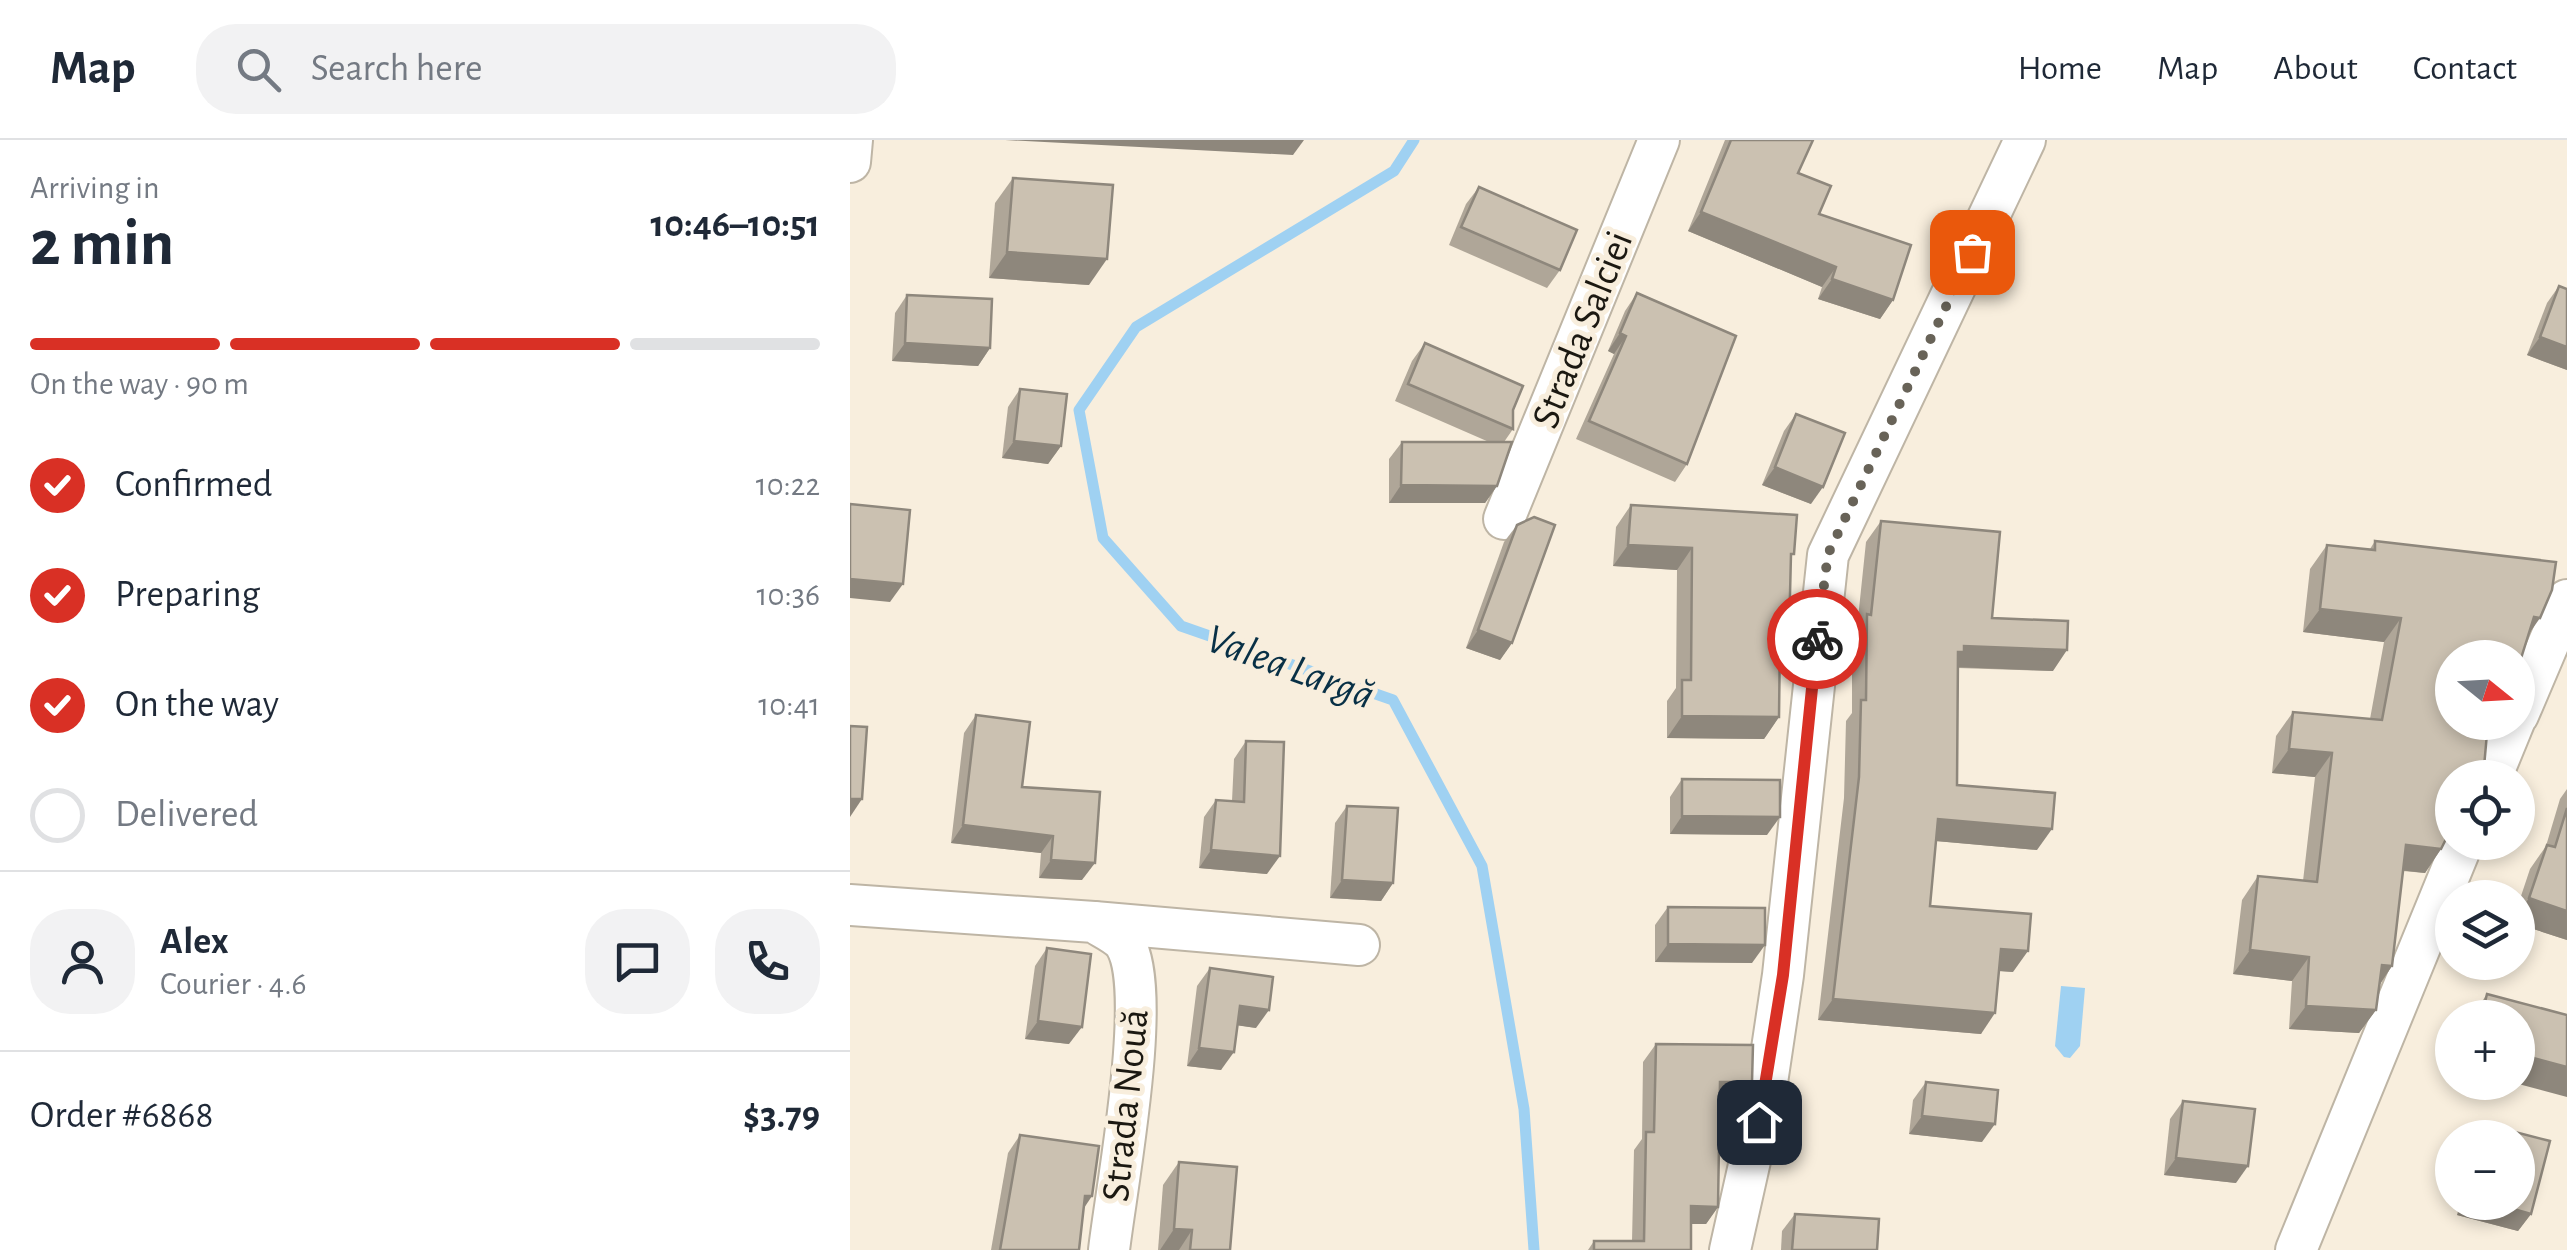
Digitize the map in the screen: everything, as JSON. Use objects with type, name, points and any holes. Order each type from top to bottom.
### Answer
[{"type":"street","points":[[850,162],[852,140]]},
{"type":"street","name":"Strada Salciei","points":[[1504,519],[1659,140]]},
{"type":"street","points":[[1730,1250],[1766,1090],[1783,975],[1828,554],[2026,140]]},
{"type":"street","points":[[2535,675],[2567,600]]},
{"type":"street","points":[[2296,1250],[2455,860]]},
{"type":"street","points":[[850,905],[1359,945]]},
{"type":"street","name":"Strada Nouă","points":[[1094,922],[1124,942],[1133,968],[1137,1010],[1109,1250]]},
{"type":"water","points":[[2061,986],[2085,988],[2080,1046],[2070,1058],[2055,1046]]},
{"type":"building","points":[[1731,140],[1813,140],[1798,173],[1831,186],[1819,214],[1911,245],[1893,300],[1832,279],[1836,267],[1701,212]]},
{"type":"building","points":[[1013,178],[1113,185],[1107,259],[1007,252]]},
{"type":"building","points":[[1479,187],[1577,230],[1560,270],[1461,227]]},
{"type":"building","points":[[2559,286],[2567,289],[2567,347],[2540,337]]},
{"type":"building","points":[[1637,293],[1736,336],[1687,464],[1589,421],[1626,336],[1620,333]]},
{"type":"building","points":[[907,295],[992,299],[990,348],[905,343]]},
{"type":"building","points":[[1425,343],[1523,386],[1513,410],[1513,429],[1408,384]]},
{"type":"building","points":[[1020,389],[1067,394],[1061,446],[1014,441]]},
{"type":"building","points":[[1796,414],[1845,433],[1823,487],[1775,467]]},
{"type":"building","points":[[1402,442],[1512,442],[1497,486],[1401,485]]},
{"type":"building","points":[[850,504],[910,510],[903,584],[850,579]]},
{"type":"building","points":[[1631,505],[1797,515],[1791,554],[1789,635],[1780,635],[1779,717],[1682,716],[1682,680],[1691,680],[1692,548],[1628,545]]},
{"type":"building","points":[[1534,517],[1555,525],[1512,643],[1478,630],[1517,525]]},
{"type":"building","points":[[1881,521],[2000,532],[1992,618],[2068,621],[2067,650],[1964,646],[1964,652],[1958,652],[1957,785],[2055,793],[2052,829],[1938,819],[1930,906],[2031,914],[2028,951],[2001,949],[1995,1013],[1833,999],[1859,777],[1861,700],[1866,700],[1867,614],[1871,615]]},
{"type":"building","points":[[2375,541],[2556,562],[2552,590],[2540,618],[2534,617],[2527,640],[2435,640],[2435,740],[2486,740],[2485,760],[2435,760],[2435,848],[2406,845],[2392,966],[2382,965],[2376,1010],[2306,1006],[2309,957],[2250,950],[2258,876],[2317,882],[2332,753],[2289,749],[2293,712],[2382,720],[2401,618],[2320,609],[2327,545],[2375,550]]},
{"type":"building","points":[[976,715],[1030,722],[1022,787],[1100,792],[1095,863],[1051,860],[1053,836],[963,825]]},
{"type":"building","points":[[850,726],[867,727],[862,799],[850,799]]},
{"type":"building","points":[[1246,741],[1284,742],[1280,856],[1211,850],[1216,800],[1244,802]]},
{"type":"building","points":[[1682,779],[1780,780],[1780,817],[1682,816]]},
{"type":"building","points":[[1347,806],[1398,808],[1393,883],[1342,880]]},
{"type":"building","points":[[2567,808],[2567,911],[2535,900],[2535,880],[2547,845],[2555,847]]},
{"type":"building","points":[[1668,907],[1765,908],[1765,945],[1668,944]]},
{"type":"building","points":[[1047,948],[1091,954],[1082,1027],[1038,1021]]},
{"type":"building","points":[[1210,968],[1273,977],[1269,1010],[1240,1006],[1234,1052],[1199,1048]]},
{"type":"building","points":[[2487,994],[2510,1000],[2486,1000]]},
{"type":"building","points":[[2535,1007],[2567,1015],[2567,1067],[2535,1059]]},
{"type":"building","points":[[1656,1044],[1753,1045],[1752,1082],[1720,1082],[1718,1207],[1691,1206],[1691,1250],[1594,1250],[1594,1241],[1644,1241],[1646,1132],[1654,1132]]},
{"type":"building","points":[[1926,1082],[1998,1090],[1995,1124],[1922,1116]]},
{"type":"building","points":[[2183,1101],[2255,1109],[2248,1166],[2176,1158]]},
{"type":"building","points":[[1020,1135],[1099,1146],[1092,1196],[1085,1196],[1079,1250],[1000,1250]]},
{"type":"building","points":[[2535,1137],[2550,1141],[2535,1199]]},
{"type":"building","points":[[1179,1162],[1237,1167],[1230,1250],[1190,1250],[1192,1230],[1174,1229]]},
{"type":"building","points":[[1795,1214],[1879,1219],[1877,1250],[1792,1250]]},
{"type":"waterway","name":"Valea Largă","points":[[1414,140],[1394,171],[1136,327],[1079,410],[1103,538],[1181,626],[1393,700],[1482,866],[1524,1109],[1534,1250]]},
{"type":"way so far","points":[[1817,639],[1828,554],[1972,252]]},
{"type":"route","points":[[1759,1122],[1783,975],[1817,639]]}]
